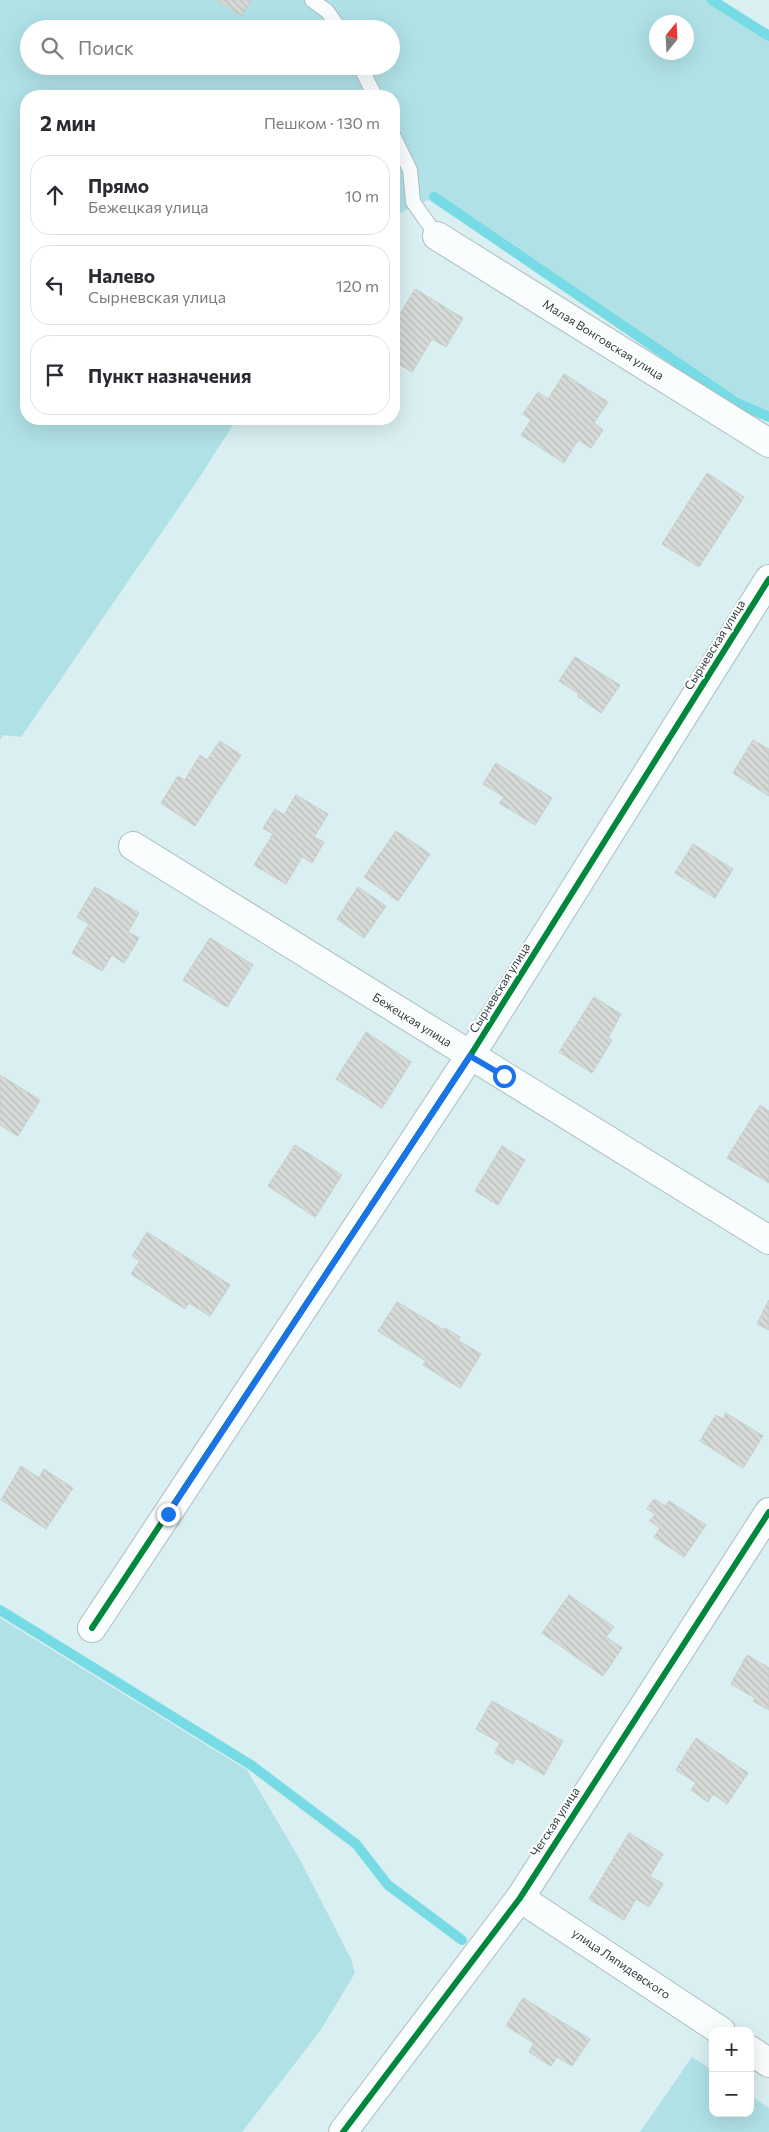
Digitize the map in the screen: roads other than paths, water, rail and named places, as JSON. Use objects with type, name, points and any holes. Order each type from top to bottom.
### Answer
[{"type":"street","name":"Малая Вонговская улица","points":[[437,236],[769,443]]},
{"type":"street","name":"Сырневская улица","points":[[92,1628],[470,1056],[769,579]]},
{"type":"street","name":"Бежецкая улица","points":[[133,846],[769,1240]]},
{"type":"street","name":"Чегская улица","points":[[342,2132],[520,1898],[769,1512]]},
{"type":"street","name":"улица Ляпидевского","points":[[520,1898],[715,2027]]},
{"type":"street","points":[[754,2053],[769,2062]]},
{"type":"lane","points":[[312,0],[327,11],[334,20]]},
{"type":"lane","points":[[364,75],[372,90]]},
{"type":"lane","points":[[400,149],[410,170],[413,202],[437,236]]},
{"type":"waterway","points":[[712,0],[769,36]]},
{"type":"waterway","points":[[434,197],[735,402],[769,417]]},
{"type":"waterway","points":[[0,1610],[251,1765],[356,1844],[388,1885],[462,1940]]}]
